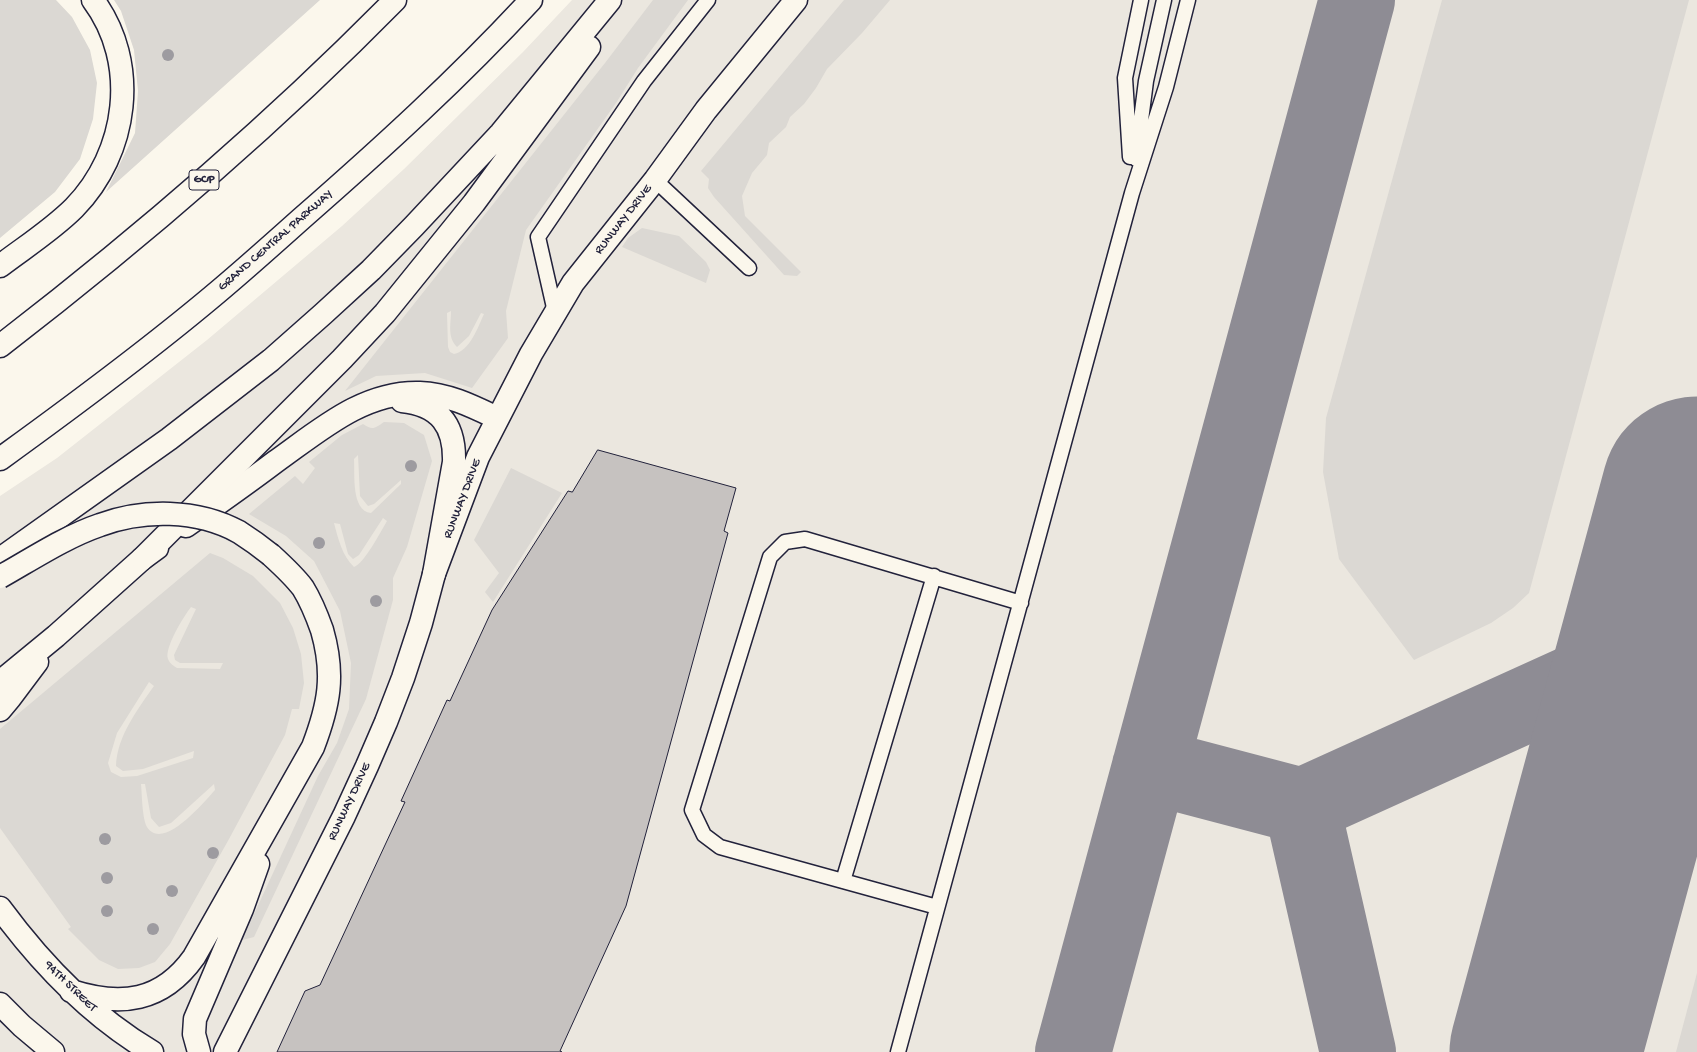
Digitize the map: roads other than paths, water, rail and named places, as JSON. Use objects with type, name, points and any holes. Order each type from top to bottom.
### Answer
[{"type":"main road","points":[[0,266],[54,226],[74,208],[92,186],[109,157],[120,117],[122,77],[120,59],[109,26],[93,0]]},
{"type":"main road","name":"GCP","points":[[0,346],[114,256],[192,191],[344,51],[395,0]]},
{"type":"main road","name":"GRAND CENTRAL PARKWAY","points":[[0,459],[55,419],[218,291],[339,186],[415,117],[487,47],[531,0]]},
{"type":"main road","points":[[0,559],[169,440],[271,360],[371,270],[501,133],[610,0]]},
{"type":"main road","points":[[0,682],[56,636],[142,559],[342,359],[385,313],[436,251],[501,167],[591,44],[621,0]]},
{"type":"main road","name":"RUNWAY DRIVE","points":[[225,1052],[344,816],[386,722],[418,630],[434,574],[478,458],[497,418],[555,312],[574,283],[655,180],[706,110],[796,0]]},
{"type":"main road","points":[[142,559],[341,415],[371,401],[405,393],[438,394],[456,399],[497,418]]},
{"type":"main road","points":[[371,401],[399,400],[428,407],[439,414],[446,423],[451,436],[454,449],[454,462],[434,574]]},
{"type":"main road","points":[[0,578],[83,532],[116,520],[141,515],[162,514],[185,515],[206,520],[238,532],[271,555],[290,573],[303,589],[312,605],[329,657],[329,692],[321,726],[313,747],[194,957],[176,978],[166,986],[139,997],[122,999],[104,998],[70,991]]},
{"type":"main road","points":[[0,710],[56,636]]},
{"type":"main road","points":[[199,1052],[194,1034],[195,1019],[242,909],[278,810]]},
{"type":"main road","points":[[0,896],[19,934]]},
{"type":"main road","name":"94TH STREET","points":[[0,908],[19,934],[70,991],[116,1028],[152,1052]]},
{"type":"main road","points":[[0,1004],[22,1026],[53,1052]]},
{"type":"lane","points":[[555,312],[538,237],[644,80],[708,0]]},
{"type":"lane","points":[[1132,193],[1125,78],[1141,0]]},
{"type":"lane","points":[[1132,193],[1146,81],[1164,0]]},
{"type":"lane","points":[[898,1052],[1132,193],[1166,87],[1188,0]]},
{"type":"lane","points":[[655,180],[749,268]]},
{"type":"lane","points":[[938,907],[720,847],[704,835],[692,810],[770,557],[785,542],[805,539],[1021,603]]},
{"type":"lane","points":[[843,881],[934,576]]}]
